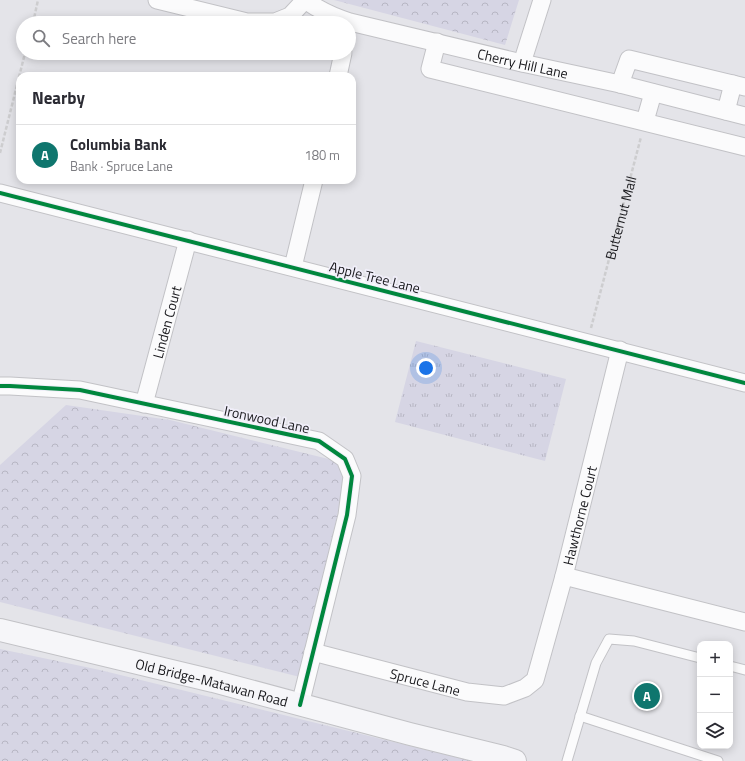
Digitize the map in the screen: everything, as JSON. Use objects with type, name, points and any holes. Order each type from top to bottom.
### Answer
[{"type":"main road","name":"Old Bridge-Matawan Road","points":[[0,630],[213,681],[516,761]]},
{"type":"street","points":[[157,0],[222,16]]},
{"type":"street","points":[[290,16],[305,0]]},
{"type":"street","name":"Cherry Hill Lane","points":[[305,0],[317,9],[332,16]]},
{"type":"street","points":[[522,63],[542,0]]},
{"type":"street","name":"Cherry Hill Lane","points":[[356,26],[437,42],[522,63],[620,84],[745,116]]},
{"type":"street","points":[[437,42],[430,69],[645,121],[745,147]]},
{"type":"street","points":[[620,84],[629,59],[739,86],[726,111]]},
{"type":"street","points":[[339,72],[341,60]]},
{"type":"street","points":[[645,121],[653,93]]},
{"type":"street","points":[[293,267],[313,184]]},
{"type":"street","name":"Apple Tree Lane","points":[[0,193],[745,383]]},
{"type":"street","name":"Linden Court","points":[[144,404],[188,240]]},
{"type":"street","name":"Hawthorne Court","points":[[535,680],[564,576],[620,350]]},
{"type":"street","name":"Ironwood Lane","points":[[0,386],[80,390],[319,441],[345,458],[352,476],[347,515],[300,705]]},
{"type":"street","points":[[564,576],[745,622]]},
{"type":"street","name":"Spruce Lane","points":[[313,652],[467,692],[504,696],[525,688],[535,680]]},
{"type":"lane","points":[[567,761],[596,663],[609,639],[634,641],[697,657]]},
{"type":"lane","points":[[733,667],[745,670]]},
{"type":"lane","points":[[580,716],[718,761]]},
{"type":"path","points":[[35,16],[38,0]]},
{"type":"path","points":[[20,72],[23,60]]},
{"type":"path","points":[[0,153],[16,89]]},
{"type":"green space","points":[[334,0],[519,0],[505,45]]},
{"type":"green space","points":[[416,341],[566,379],[545,461],[395,422]]},
{"type":"green space","points":[[66,405],[170,420],[349,464],[300,677],[0,602],[0,465]]},
{"type":"green space","points":[[0,649],[100,670],[471,761],[0,761]]},
{"type":"cycle path","points":[[0,193],[745,383]]},
{"type":"cycle path","points":[[0,386],[80,390],[319,441],[345,459],[352,476],[347,515],[300,705]]},
{"type":"place","name":"Columbia Bank","points":[[647,696]]}]
